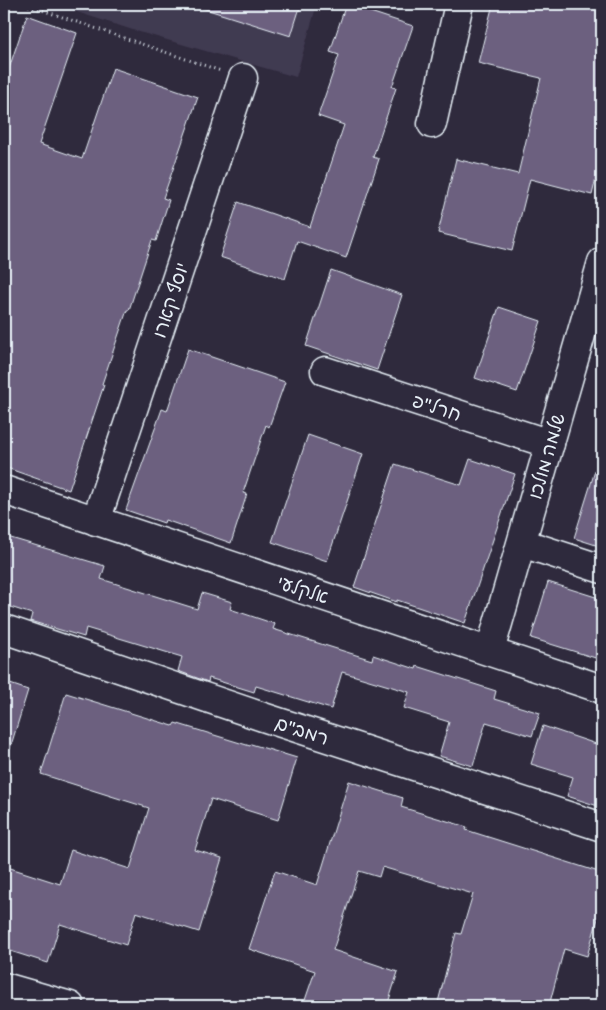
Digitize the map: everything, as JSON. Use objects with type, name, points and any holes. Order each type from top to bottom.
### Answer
[{"type":"street","points":[[432,124],[459,4]]},
{"type":"street","name":"יוסף קארו","points":[[96,521],[243,78]]},
{"type":"street","name":"שלמה מולכו","points":[[490,651],[602,262]]},
{"type":"street","name":"חרל\"פ","points":[[325,371],[550,444]]},
{"type":"street","name":"אלקלעי","points":[[4,490],[602,689]]},
{"type":"street","points":[[522,543],[602,569]]},
{"type":"street","name":"רמב\"ם","points":[[4,629],[263,717],[602,826]]},
{"type":"street","points":[[4,987],[70,1006]]},
{"type":"path","points":[[24,4],[243,78]]},
{"type":"shaded area","points":[[52,4],[317,4],[296,77],[136,31]]},
{"type":"building","points":[[203,4],[301,4],[291,36],[202,8]]},
{"type":"building","points":[[346,4],[413,26],[392,87],[396,88],[373,157],[379,159],[346,258],[297,241],[285,279],[220,257],[238,202],[310,227],[344,125],[318,116],[339,55],[330,52]]},
{"type":"building","points":[[493,4],[602,4],[602,87],[596,112],[602,114],[602,154],[592,195],[530,179],[512,251],[438,233],[456,159],[518,174],[541,78],[478,63]]},
{"type":"building","points":[[27,15],[77,33],[39,144],[82,159],[113,68],[198,97],[163,198],[169,200],[156,241],[152,240],[129,310],[127,310],[69,490],[4,467],[4,83]]},
{"type":"building","points":[[331,270],[402,295],[377,370],[306,346]]},
{"type":"building","points":[[499,307],[541,321],[517,392],[475,378]]},
{"type":"building","points":[[188,349],[285,382],[269,427],[266,425],[243,493],[247,494],[231,543],[165,520],[164,523],[126,510],[162,409],[167,411]]},
{"type":"building","points":[[308,435],[363,454],[327,561],[272,542]]},
{"type":"building","points":[[470,459],[515,474],[465,623],[354,587],[395,464],[461,485]]},
{"type":"building","points":[[598,461],[602,462],[602,547],[574,538]]},
{"type":"building","points":[[4,536],[105,566],[101,579],[197,609],[202,593],[232,602],[230,609],[275,624],[273,629],[372,660],[373,655],[416,669],[417,666],[496,691],[494,699],[540,713],[532,736],[486,722],[473,766],[439,756],[449,722],[404,708],[409,692],[342,672],[331,709],[256,686],[254,692],[209,678],[208,682],[178,671],[182,657],[86,628],[84,637],[30,621],[32,614],[4,605]]},
{"type":"building","points":[[548,582],[602,599],[602,660],[531,638]]},
{"type":"building","points":[[4,682],[28,690],[8,755],[4,754]]},
{"type":"building","points":[[66,693],[173,726],[175,723],[297,758],[278,820],[211,799],[195,850],[222,858],[199,932],[136,912],[126,945],[60,924],[48,963],[4,949],[4,866],[60,884],[71,850],[130,869],[149,808],[41,774]]},
{"type":"building","points":[[543,726],[602,746],[602,793],[598,806],[567,796],[573,777],[531,764]]},
{"type":"building","points":[[349,781],[403,798],[401,807],[467,827],[466,830],[602,873],[602,905],[587,956],[564,949],[549,1006],[437,1006],[456,933],[461,934],[473,894],[382,867],[379,877],[359,871],[333,950],[398,972],[387,1006],[303,1006],[315,971],[249,949],[275,871],[317,885]]}]
